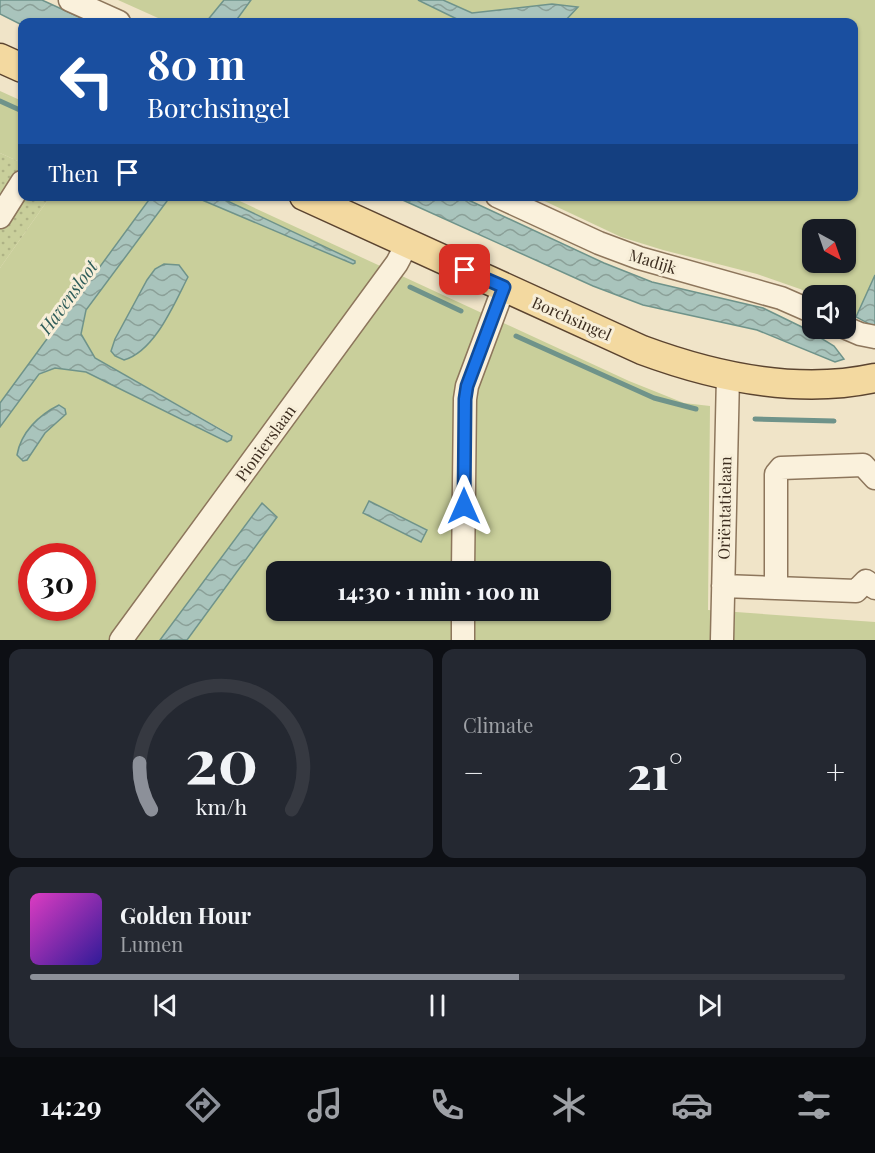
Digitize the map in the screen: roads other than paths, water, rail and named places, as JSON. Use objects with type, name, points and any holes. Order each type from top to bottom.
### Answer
[{"type":"main road","points":[[0,58],[18,66]]},
{"type":"main road","name":"Borchsingel","points":[[315,201],[642,350],[686,366],[728,376],[770,382],[869,382]]},
{"type":"street","points":[[70,0],[110,18]]},
{"type":"street","points":[[0,218],[18,189]]},
{"type":"street","name":"Madijk","points":[[508,201],[599,243],[639,258],[781,297],[802,307]]},
{"type":"street","name":"Pionierslaan","points":[[121,640],[397,263],[407,244]]},
{"type":"street","points":[[464,561],[465,399],[467,386],[504,287]]},
{"type":"street","points":[[856,332],[875,337]]},
{"type":"street","name":"Oriëntatielaan","points":[[722,640],[728,376]]},
{"type":"street","points":[[776,588],[776,474],[781,468],[863,465],[875,478]]},
{"type":"street","points":[[723,586],[856,591],[866,580],[875,588]]},
{"type":"street","points":[[463,621],[463,640]]},
{"type":"water","points":[[0,0],[42,0],[81,18],[18,18],[18,23],[0,14]]},
{"type":"water","points":[[224,0],[251,0],[238,18],[209,18]]},
{"type":"water","points":[[418,0],[443,0],[472,13],[552,4],[578,7],[568,18],[455,18]]},
{"type":"water","points":[[148,201],[167,201],[86,310],[81,334],[95,358],[232,436],[231,440],[227,442],[86,372],[55,368],[39,374],[0,427],[0,403]]},
{"type":"water","points":[[204,201],[228,201],[355,261],[353,264]]},
{"type":"water","points":[[405,201],[471,201],[604,263],[652,282],[763,308],[802,327],[802,339],[822,339],[834,346],[844,359],[835,362],[757,330],[643,305],[593,286]]},
{"type":"water","points":[[164,264],[179,265],[188,277],[170,313],[154,337],[135,355],[124,360],[115,356],[111,351],[115,339],[147,280],[155,269]]},
{"type":"water","points":[[875,275],[875,327],[856,317]]},
{"type":"water","points":[[59,405],[65,409],[66,414],[45,433],[27,460],[23,461],[17,455],[22,439],[38,419]]},
{"type":"water","points":[[369,501],[427,530],[421,542],[363,513]]},
{"type":"water","points":[[262,503],[277,517],[187,640],[160,640]]},
{"type":"waterway","points":[[0,101],[18,109]]},
{"type":"waterway","points":[[410,287],[461,311]]},
{"type":"waterway","points":[[516,336],[654,398],[696,409]]},
{"type":"waterway","points":[[755,419],[834,421]]},
{"type":"water label","name":"Havensloot","points":[[68,297]]}]
